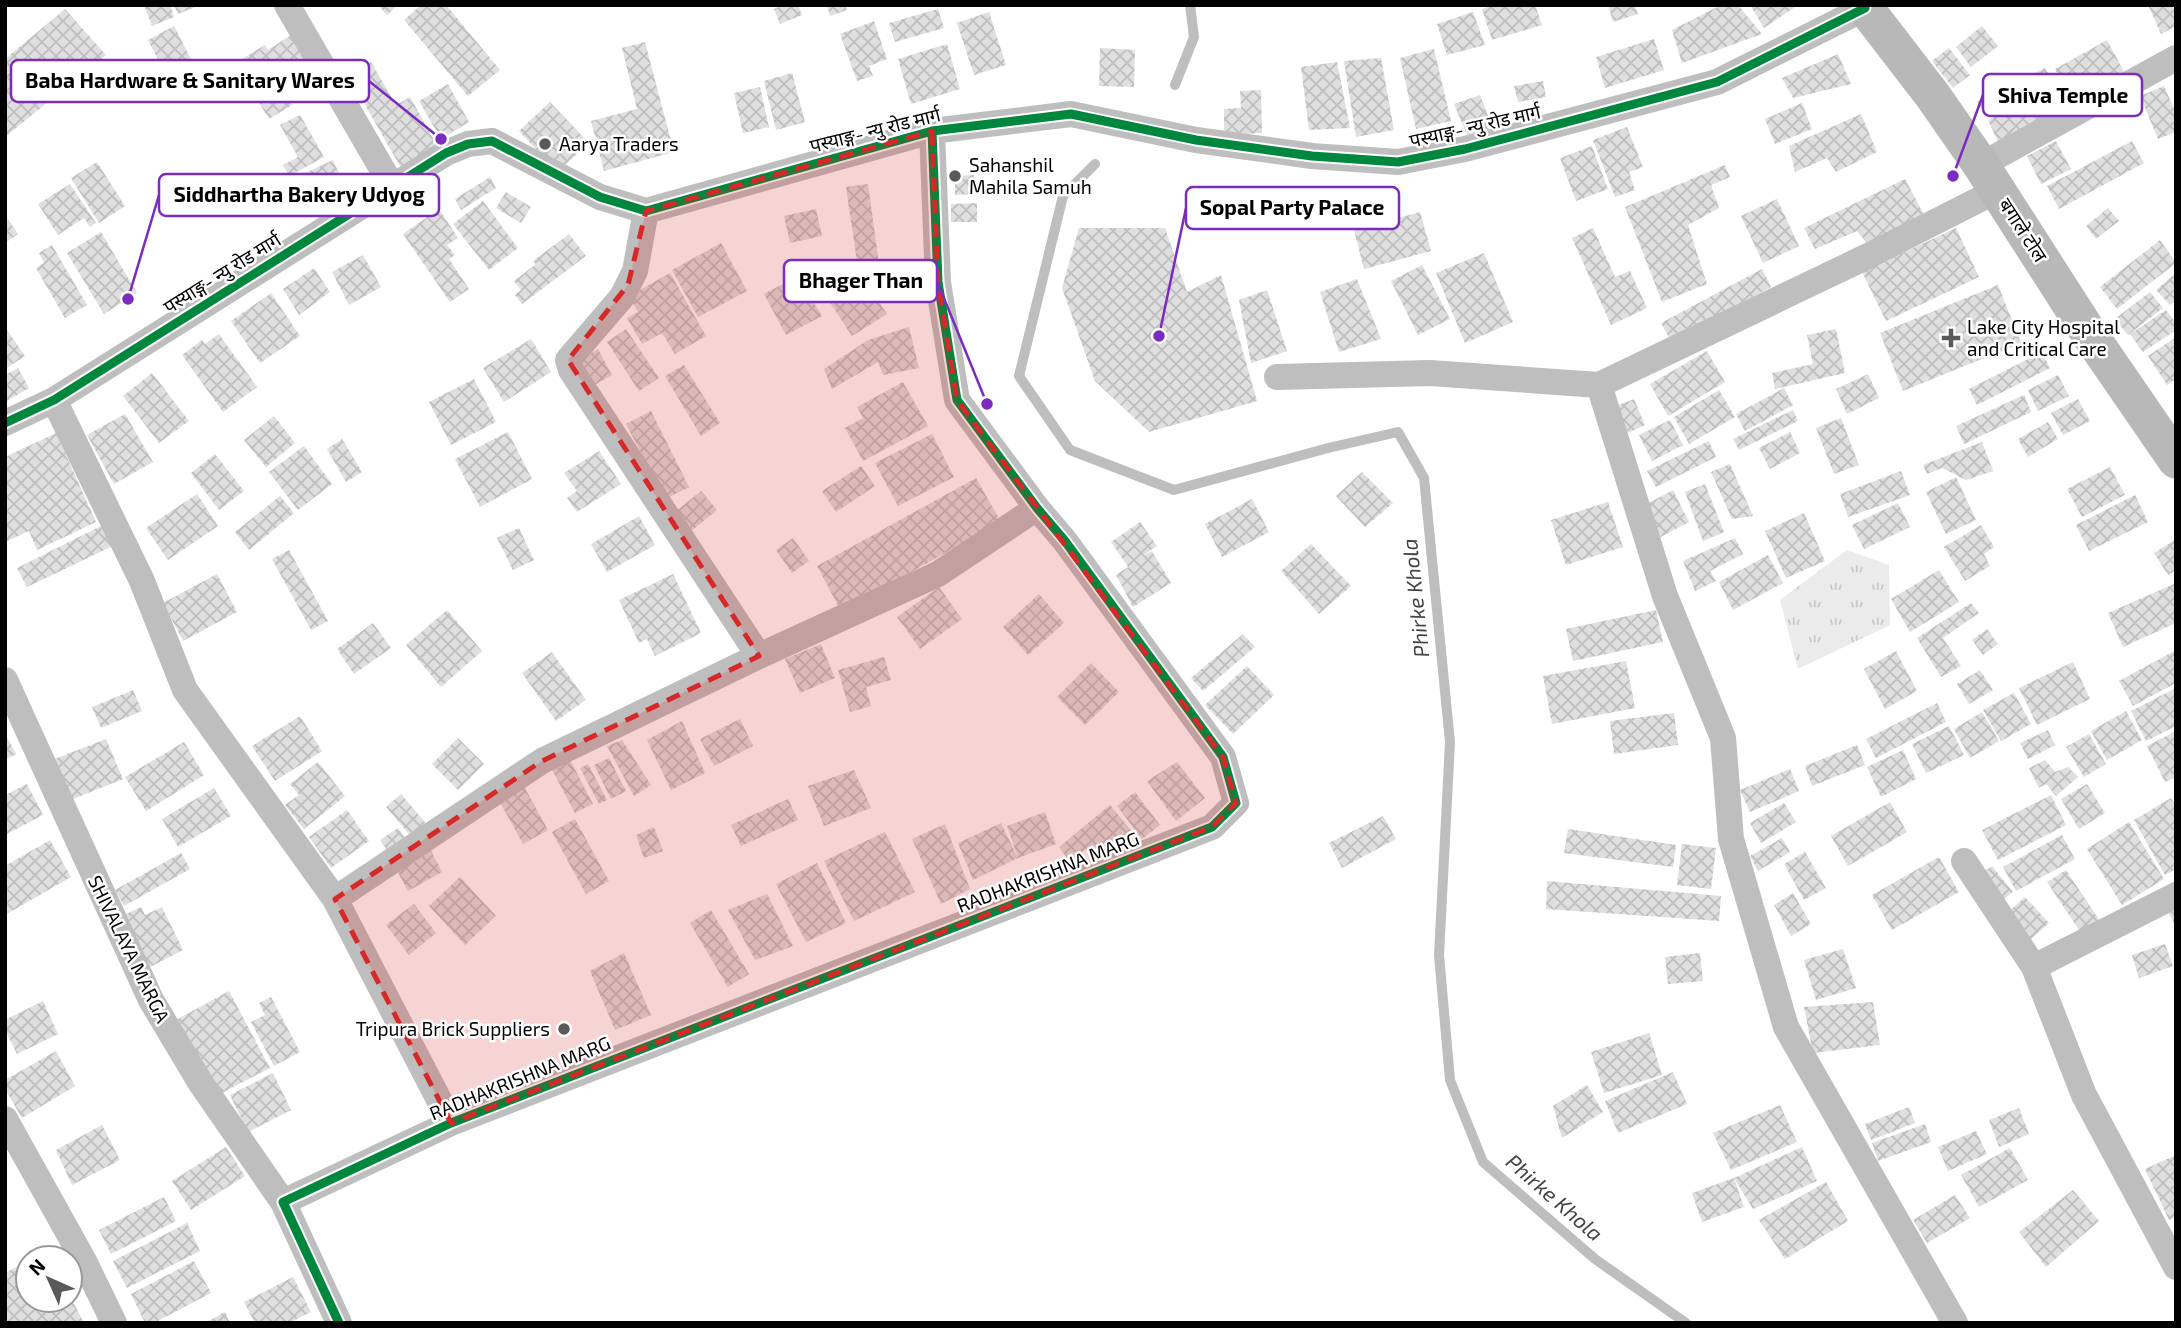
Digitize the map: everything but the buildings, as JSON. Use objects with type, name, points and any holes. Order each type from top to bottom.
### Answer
[{"type":"main road","name":"बगाले टोल","points":[[1864,7],[1933,96],[2090,335],[2176,460]]},
{"type":"street","points":[[287,5],[392,186]]},
{"type":"street","name":"पस्याङ्ग- न्यु रोड मार्ग","points":[[5,424],[54,400],[392,186],[446,153],[468,144],[492,141],[600,197],[646,211],[932,131],[1071,114],[1196,141],[1312,156],[1398,162],[1465,149],[1717,82],[1864,7]]},
{"type":"street","points":[[1277,377],[1430,373],[1599,384],[1866,257],[2176,58]]},
{"type":"street","name":"RADHAKRISHNA MARG","points":[[283,1202],[451,1123],[1212,827],[1236,803],[1223,757],[1065,541],[1037,508],[957,400],[938,282],[932,131]]},
{"type":"street","points":[[646,211],[635,271],[622,297],[568,360],[578,381],[759,656]]},
{"type":"street","points":[[1599,384],[1665,596],[1723,738],[1731,839],[1786,1027],[1955,1323]]},
{"type":"street","points":[[54,400],[142,581],[185,690],[335,899],[451,1123]]},
{"type":"street","points":[[335,899],[542,761],[759,656],[938,574],[1037,508]]},
{"type":"street","name":"SHIVALAYA MARGA","points":[[5,680],[151,1000],[200,1082],[283,1202]]},
{"type":"street","points":[[1964,861],[2034,967],[2084,1095],[2176,1267]]},
{"type":"street","points":[[2034,967],[2176,895]]},
{"type":"street","points":[[5,1119],[84,1261],[114,1323]]},
{"type":"street","points":[[283,1202],[339,1323]]},
{"type":"highlighted area","points":[[932,131],[938,282],[957,400],[1223,757],[1236,803],[1212,827],[451,1123],[335,899],[542,761],[759,656],[568,360],[628,285],[646,211]]},
{"type":"green space","points":[[1847,550],[1889,565],[1890,625],[1798,669],[1780,600]]},
{"type":"waterway","name":"Phirke Khola","points":[[1175,85],[1194,37],[1190,5]]},
{"type":"waterway","name":"Phirke Khola","points":[[1095,164],[1063,196],[1019,376],[1070,450],[1174,490],[1398,432],[1424,478],[1450,742],[1439,955],[1450,1080],[1483,1162],[1595,1259],[1686,1323]]},
{"type":"cycle path","points":[[5,423],[54,400],[446,153],[468,144],[492,141],[600,197],[646,211],[932,131],[1071,114],[1196,140],[1312,156],[1398,162],[1465,149],[1717,82],[1865,8]]},
{"type":"cycle path","points":[[339,1323],[283,1202],[451,1123],[1212,827],[1236,803],[1223,757],[1065,541],[1037,508],[957,400],[938,282],[932,131]]},
{"type":"place","name":"Baba Hardware & Sanitary Wares","points":[[441,139]]},
{"type":"place","name":"Aarya Traders","points":[[545,144]]},
{"type":"place","name":"Sahanshil Mahila Samuh","points":[[955,176]]},
{"type":"place","name":"Shiva Temple","points":[[1953,176]]},
{"type":"place","name":"Siddhartha Bakery Udyog","points":[[128,299]]},
{"type":"place","name":"Sopal Party Palace","points":[[1159,336]]},
{"type":"place","name":"Lake City Hospital and Critical Care","points":[[1951,338]]},
{"type":"place","name":"Bhager Than","points":[[987,404]]},
{"type":"place","name":"Tripura Brick Suppliers","points":[[564,1029]]}]
